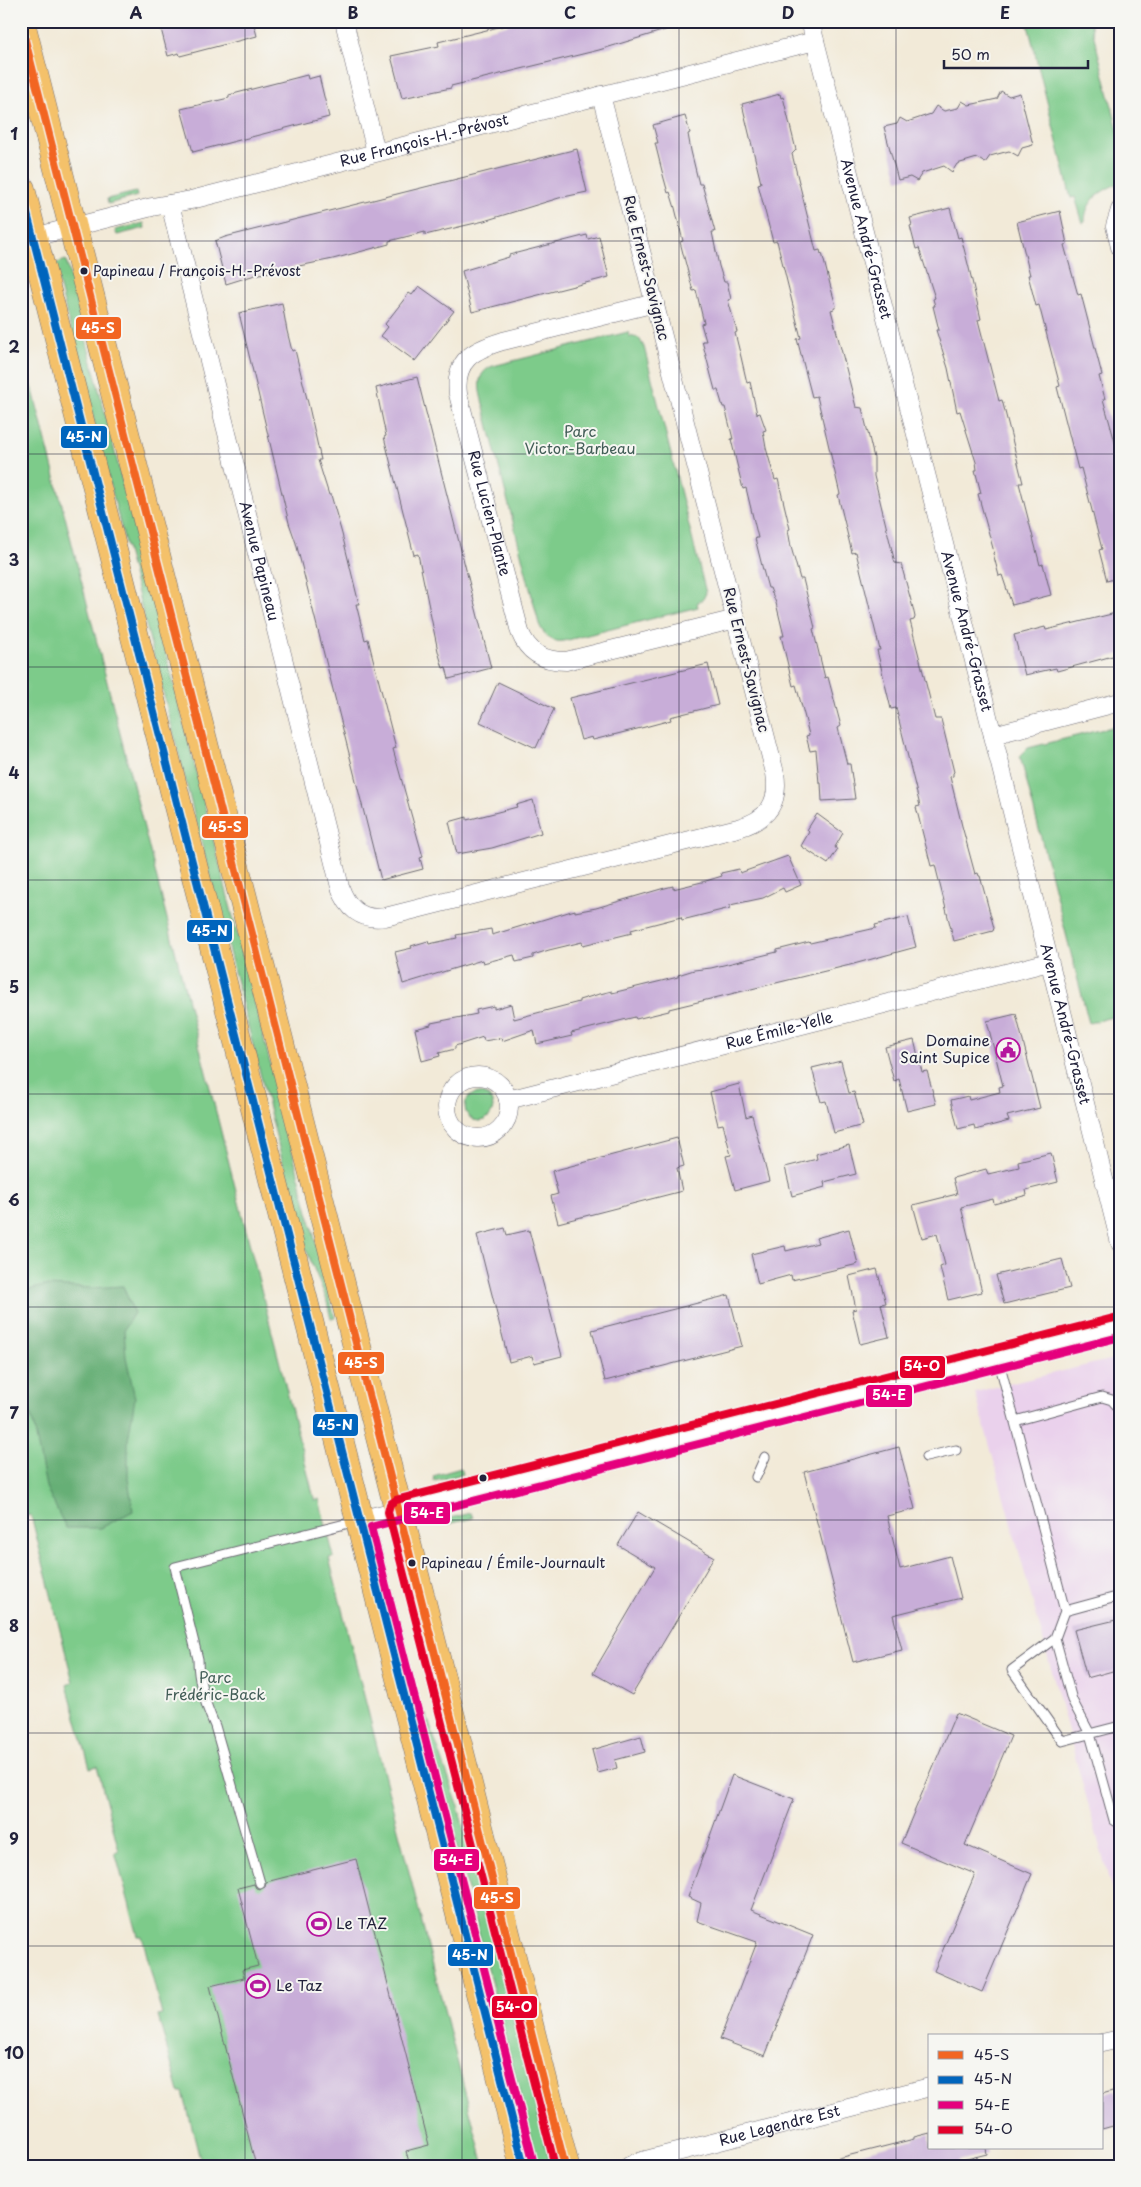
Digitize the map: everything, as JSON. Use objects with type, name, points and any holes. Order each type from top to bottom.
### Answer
[{"type":"main road","points":[[21,23],[565,2166]]},
{"type":"main road","points":[[21,188],[524,2166]]},
{"type":"street","points":[[344,21],[376,152]]},
{"type":"street","name":"Avenue André-Grasset","points":[[810,21],[1120,1243]]},
{"type":"street","name":"Rue François-H.-Prévost","points":[[34,237],[815,41]]},
{"type":"street","name":"Rue Ernest-Savignac","points":[[358,913],[373,918],[385,917],[738,828],[763,817],[774,801],[776,782],[601,95]]},
{"type":"street","name":"Avenue Papineau","points":[[170,204],[340,886],[348,904],[358,913]]},
{"type":"street","points":[[1120,210],[1115,226],[1120,247]]},
{"type":"street","name":"Rue Lucien-Plante","points":[[655,303],[503,341],[480,349],[468,358],[458,374],[457,386],[462,413],[520,632],[526,644],[535,653],[547,659],[566,661],[736,619]]},
{"type":"street","points":[[992,735],[1120,702]]},
{"type":"street","name":"Rue Émile-Yelle","points":[[508,1100],[1049,962]]},
{"type":"street","points":[[359,1520],[1120,1327]]},
{"type":"street","points":[[1104,2043],[1120,2039]]},
{"type":"street","name":"Rue Legendre Est","points":[[629,2166],[638,2162],[928,2088]]},
{"type":"lane","points":[[998,1358],[1065,1610],[1054,1638],[1012,1670],[1062,1741],[1120,1726]]},
{"type":"lane","points":[[1015,1421],[1102,1397],[1112,1400],[1118,1408],[1120,1416]]},
{"type":"lane","points":[[926,1457],[956,1450]]},
{"type":"lane","points":[[756,1477],[765,1457]]},
{"type":"lane","points":[[260,1883],[198,1670],[198,1659],[175,1568],[359,1520]]},
{"type":"lane","points":[[1065,1610],[1120,1596]]},
{"type":"lane","points":[[1054,1638],[1072,1700],[1090,1734],[1114,1820],[1120,1824]]},
{"type":"shaded area","points":[[1117,1358],[1120,1367],[1120,1920],[975,1392]]},
{"type":"green space","points":[[1027,21],[1090,21],[1120,138],[1120,183],[1095,197],[1088,208],[1085,222],[1083,223],[1075,197],[1071,198]]},
{"type":"green space","points":[[136,192],[137,196],[108,204],[107,199]]},
{"type":"green space","points":[[144,223],[145,228],[117,235],[115,230]]},
{"type":"green space","points":[[66,260],[335,1318],[331,1319],[326,1298],[303,1242],[54,264]]},
{"type":"green space","name":"Parc Victor-Barbeau","points":[[628,332],[629,336],[639,338],[644,347],[706,593],[703,599],[697,603],[698,607],[564,641],[556,641],[543,632],[539,624],[481,395],[480,380],[484,372],[493,366]]},
{"type":"green space","name":"Parc Frédéric-Back","points":[[21,343],[314,1498],[315,1501],[319,1499],[334,1557],[329,1558],[484,2166],[202,2166],[183,2092],[179,2092],[158,2016],[162,2015],[142,1936],[138,1936],[115,1852],[119,1851],[97,1766],[90,1768],[67,1685],[73,1682],[31,1515],[25,1516],[21,1501]]},
{"type":"green space","points":[[1120,725],[1120,1015],[1089,1023],[1020,756],[1028,748]]},
{"type":"green space","points":[[479,1093],[489,1097],[493,1107],[489,1117],[479,1121],[469,1117],[465,1107],[469,1097]]},
{"type":"green space","points":[[44,1286],[91,1288],[123,1286],[134,1313],[124,1329],[126,1357],[135,1398],[128,1440],[128,1479],[133,1511],[101,1528],[66,1528],[46,1487],[34,1427],[21,1382],[21,1292]]},
{"type":"green space","points":[[461,1468],[463,1474],[434,1481],[433,1476]]},
{"type":"green space","points":[[471,1513],[473,1518],[444,1525],[443,1520]]},
{"type":"green space","points":[[423,1714],[426,1714],[457,1802],[551,2166],[538,2166]]},
{"type":"building","points":[[159,21],[253,21],[257,36],[180,56],[179,53],[168,56]]},
{"type":"building","points":[[523,21],[684,21],[685,24],[599,50],[451,86],[451,88],[402,98],[391,56],[439,46],[438,42]]},
{"type":"building","points":[[307,75],[308,79],[319,76],[329,117],[193,152],[181,109],[229,98],[229,95]]},
{"type":"building","points":[[1001,91],[1009,96],[1020,93],[1033,145],[1022,148],[1018,156],[1009,151],[990,156],[985,163],[977,158],[957,164],[952,172],[944,166],[922,173],[917,181],[910,177],[898,180],[884,127],[897,124],[900,118],[907,122],[931,114],[936,106],[944,111],[958,108],[962,101],[969,105],[997,99]]},
{"type":"building","points":[[780,94],[781,98],[783,97],[796,150],[792,154],[816,251],[820,250],[822,253],[836,306],[831,310],[856,407],[862,408],[874,458],[874,476],[895,563],[901,564],[913,608],[915,617],[914,620],[910,621],[935,719],[941,719],[954,772],[953,776],[950,777],[962,826],[975,874],[978,873],[980,876],[994,928],[993,931],[954,941],[935,865],[931,866],[916,807],[920,806],[896,708],[891,709],[877,650],[880,650],[856,552],[852,553],[817,396],[812,397],[797,339],[801,338],[777,241],[773,242],[758,184],[761,183],[742,104]]},
{"type":"building","points":[[685,116],[699,184],[702,184],[715,232],[712,232],[719,266],[724,282],[727,282],[731,299],[728,300],[737,332],[735,333],[747,383],[750,382],[757,414],[760,413],[766,430],[763,431],[766,448],[775,480],[778,479],[790,529],[788,530],[791,547],[800,579],[803,579],[825,678],[828,677],[841,726],[838,728],[847,764],[850,764],[855,799],[822,801],[816,750],[810,751],[806,736],[809,735],[805,718],[796,685],[793,686],[781,636],[784,636],[776,603],[770,588],[768,588],[763,570],[755,538],[758,538],[746,488],[743,489],[725,407],[723,407],[718,390],[715,390],[702,341],[706,341],[701,324],[704,323],[696,290],[693,291],[680,242],[683,241],[675,208],[663,175],[655,143],[658,143],[653,125]]},
{"type":"building","points":[[577,149],[587,192],[559,198],[484,221],[425,235],[425,232],[389,241],[389,244],[333,259],[255,275],[226,284],[215,241],[225,237]]},
{"type":"building","points":[[950,208],[958,238],[961,237],[981,319],[978,320],[999,401],[1002,400],[1010,431],[1023,483],[1019,483],[1040,565],[1043,564],[1051,595],[1012,605],[1002,575],[999,576],[978,494],[981,493],[975,470],[977,470],[976,462],[960,411],[957,412],[948,368],[936,330],[939,330],[933,306],[935,306],[933,299],[935,298],[919,248],[916,249],[910,226],[912,225],[910,218]]},
{"type":"building","points":[[1060,211],[1067,244],[1064,245],[1078,295],[1081,294],[1102,375],[1099,376],[1105,399],[1103,399],[1120,460],[1120,577],[1107,581],[1099,550],[1102,549],[1081,468],[1078,469],[1057,387],[1060,386],[1039,305],[1036,306],[1017,222]]},
{"type":"building","points":[[587,235],[588,239],[599,236],[609,277],[472,312],[462,271],[509,257],[509,255]]},
{"type":"building","points":[[419,286],[454,311],[415,361],[381,336],[388,327],[385,324],[409,293],[412,295]]},
{"type":"building","points":[[282,303],[292,351],[295,350],[309,407],[321,460],[318,460],[329,495],[331,495],[342,534],[359,604],[356,604],[365,640],[368,639],[396,748],[393,749],[423,857],[420,858],[423,869],[381,880],[296,543],[289,523],[239,313]]},
{"type":"building","points":[[417,377],[491,668],[449,679],[446,667],[443,668],[438,651],[418,554],[414,555],[384,437],[386,436],[376,388]]},
{"type":"building","points":[[1120,612],[1120,654],[1057,671],[1056,668],[1025,675],[1014,635],[1045,627],[1046,630]]},
{"type":"building","points":[[708,664],[718,705],[670,717],[671,720],[645,727],[593,740],[592,737],[581,740],[570,698]]},
{"type":"building","points":[[498,682],[554,709],[536,748],[480,722]]},
{"type":"building","points":[[533,800],[541,833],[492,848],[457,854],[449,822],[467,817],[467,820],[517,807],[516,805]]},
{"type":"building","points":[[817,814],[843,833],[835,847],[837,850],[828,864],[801,846],[809,832],[807,830]]},
{"type":"building","points":[[788,856],[801,885],[785,892],[783,888],[763,898],[730,905],[730,908],[682,920],[681,917],[631,930],[632,933],[583,945],[582,942],[549,950],[533,955],[533,958],[516,962],[514,955],[483,963],[482,960],[403,984],[395,952],[412,948],[411,946],[428,941],[429,944],[457,938],[456,935],[491,929],[492,935],[575,910],[575,912],[596,908],[673,886],[673,889],[706,881],[722,876],[721,873],[739,869],[740,873]]},
{"type":"building","points":[[908,917],[916,947],[669,1009],[669,1011],[636,1019],[635,1017],[571,1033],[572,1036],[537,1044],[534,1030],[502,1041],[501,1038],[484,1041],[483,1037],[455,1046],[455,1049],[439,1053],[440,1056],[422,1061],[415,1029],[431,1025],[431,1023],[477,1014],[476,1010],[494,1006],[494,1009],[511,1004],[514,1019],[579,1002],[579,1000],[596,995],[678,977],[678,975],[694,970],[711,968],[777,952],[777,950],[809,942],[876,928],[875,925]]},
{"type":"building","points":[[1016,1014],[1040,1108],[1007,1116],[1009,1121],[975,1130],[974,1125],[958,1129],[951,1100],[968,1096],[969,1100],[1000,1092],[999,1087],[1003,1086],[987,1021]]},
{"type":"building","points":[[914,1040],[922,1072],[927,1071],[936,1104],[907,1111],[899,1079],[894,1081],[885,1047]]},
{"type":"building","points":[[841,1061],[849,1093],[854,1092],[863,1125],[834,1133],[826,1101],[821,1102],[812,1068]]},
{"type":"building","points":[[739,1084],[746,1117],[752,1115],[769,1181],[735,1190],[726,1156],[731,1155],[723,1124],[718,1125],[710,1092]]},
{"type":"building","points":[[677,1138],[684,1166],[677,1168],[682,1191],[558,1223],[551,1196],[558,1194],[552,1171]]},
{"type":"building","points":[[849,1145],[856,1174],[824,1182],[825,1187],[792,1196],[785,1167],[817,1159],[816,1154]]},
{"type":"building","points":[[1051,1153],[1058,1182],[1026,1190],[1027,1195],[994,1204],[993,1199],[961,1207],[982,1292],[948,1300],[940,1267],[945,1265],[937,1234],[922,1238],[913,1205],[957,1194],[953,1178],[986,1169],[988,1174],[1019,1167],[1018,1161]]},
{"type":"building","points":[[505,1228],[507,1235],[529,1230],[562,1356],[534,1363],[532,1356],[509,1362],[477,1235]]},
{"type":"building","points":[[849,1229],[858,1264],[792,1280],[791,1275],[758,1284],[751,1254],[785,1246],[786,1251],[818,1243],[816,1238]]},
{"type":"building","points":[[1062,1259],[1070,1288],[1004,1304],[996,1275]]},
{"type":"building","points":[[877,1269],[886,1303],[881,1304],[889,1337],[860,1344],[852,1310],[856,1309],[849,1276]]},
{"type":"building","points":[[729,1295],[742,1346],[605,1381],[592,1330]]},
{"type":"building","points":[[899,1447],[915,1509],[887,1516],[900,1569],[950,1556],[961,1598],[893,1615],[902,1650],[853,1662],[804,1472]]},
{"type":"building","points":[[638,1512],[714,1557],[632,1695],[593,1673],[655,1567],[618,1545]]},
{"type":"building","points":[[1120,1619],[1120,1669],[1087,1678],[1074,1630]]},
{"type":"building","points":[[956,1713],[1011,1736],[965,1845],[1032,1874],[982,1992],[934,1971],[975,1874],[901,1843]]},
{"type":"building","points":[[641,1736],[645,1752],[615,1760],[617,1768],[598,1773],[592,1750]]},
{"type":"building","points":[[732,1775],[794,1799],[751,1910],[813,1935],[765,2056],[720,2039],[757,1942],[697,1921],[701,1903],[688,1897]]},
{"type":"building","points":[[356,1859],[429,2145],[406,2151],[410,2166],[256,2166],[210,1986],[244,1978],[242,1970],[258,1966],[238,1888],[254,1884],[256,1888],[261,1889],[265,1887],[266,1882]]},
{"type":"building","points":[[1116,2090],[1120,2104],[1120,2124],[1104,2128],[1104,2093]]},
{"type":"building","points":[[928,2134],[928,2150],[986,2150],[987,2154],[958,2161],[959,2166],[831,2166],[831,2160],[914,2139],[914,2137]]},
{"type":"transit line","name":"45-S","points":[[21,24],[565,2166]]},
{"type":"transit line","name":"45-N","points":[[21,190],[524,2166]]},
{"type":"transit line","name":"54-O","points":[[555,2166],[388,1512],[390,1504],[396,1500],[1118,1317]]},
{"type":"transit line","name":"54-E","points":[[534,2164],[371,1527],[1120,1337]]},
{"type":"place","name":"Papineau / François-H.-Prévost","points":[[84,271]]},
{"type":"place","name":"Domaine Saint Supice","points":[[1008,1050]]},
{"type":"place","name":"Papineau / Émile-Journault","points":[[412,1563]]},
{"type":"place","name":"Le TAZ","points":[[319,1924]]},
{"type":"place","name":"Le Taz","points":[[258,1986]]}]
